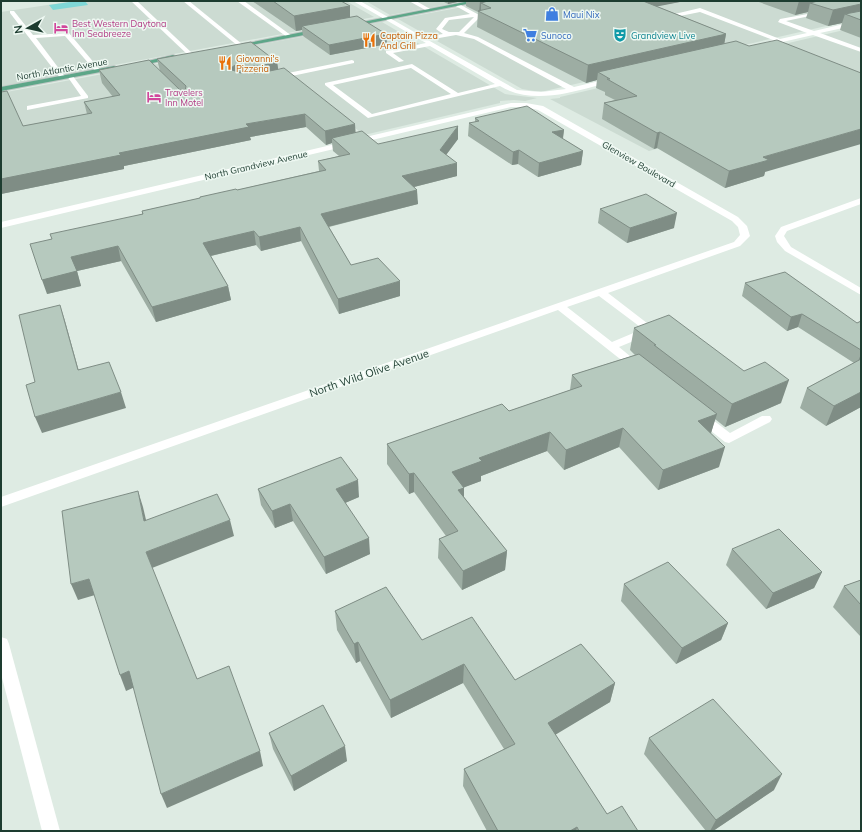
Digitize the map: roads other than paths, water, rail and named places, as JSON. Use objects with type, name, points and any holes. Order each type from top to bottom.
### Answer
[{"type":"main road","points":[[341,26],[479,1]]},
{"type":"main road","points":[[226,48],[326,29]]},
{"type":"main road","name":"North Atlantic Avenue","points":[[1,89],[194,54]]},
{"type":"street","points":[[134,1],[194,54]]},
{"type":"street","points":[[186,1],[240,45]]},
{"type":"street","points":[[240,1],[289,36]]},
{"type":"street","points":[[356,1],[515,92],[532,95],[548,95],[617,79]]},
{"type":"street","points":[[412,1],[429,10]]},
{"type":"street","points":[[457,5],[479,15]]},
{"type":"street","points":[[679,23],[665,17],[700,10],[780,41]]},
{"type":"street","points":[[831,10],[780,21],[861,50]]},
{"type":"street","points":[[12,12],[31,37],[66,77],[86,97],[30,108]]},
{"type":"street","points":[[460,34],[479,15]]},
{"type":"street","points":[[448,34],[440,29],[447,19],[479,15]]},
{"type":"street","points":[[756,46],[861,22]]},
{"type":"street","points":[[31,37],[67,34],[98,71]]},
{"type":"street","points":[[422,39],[448,34],[460,34],[476,38],[572,89]]},
{"type":"street","points":[[247,44],[257,52]]},
{"type":"street","points":[[401,61],[388,52],[432,44]]},
{"type":"street","points":[[146,62],[154,71]]},
{"type":"street","points":[[278,79],[287,75],[352,62]]},
{"type":"street","points":[[275,66],[287,75]]},
{"type":"street","points":[[457,94],[412,66],[327,84],[371,116],[502,84]]},
{"type":"street","name":"North Grandview Avenue","points":[[1,225],[511,105]]},
{"type":"street","name":"Glenview Boulevard","points":[[511,105],[526,105],[540,108],[735,219],[744,227],[745,232],[745,236],[737,244]]},
{"type":"street","points":[[861,201],[784,229],[780,233],[780,241],[788,249],[861,292]]},
{"type":"street","name":"North Wild Olive Avenue","points":[[1,502],[737,244]]},
{"type":"street","points":[[601,292],[651,330],[611,346]]},
{"type":"street","points":[[559,306],[648,375]]},
{"type":"street","points":[[692,410],[729,439],[766,420]]},
{"type":"street","points":[[1,644],[51,831]]},
{"type":"water","points":[[85,1],[88,5],[53,10],[49,5]]},
{"type":"place","name":"Maui Nix","points":[[552,14]]},
{"type":"place","name":"Best Western Daytona Inn Seabreeze","points":[[61,28]]},
{"type":"place","name":"Sunoco","points":[[530,35]]},
{"type":"place","name":"Grandview Live","points":[[620,35]]},
{"type":"place","name":"Captain Pizza And Grill","points":[[369,40]]},
{"type":"place","name":"Giovanni's Pizzeria","points":[[225,63]]},
{"type":"place","name":"Travelers Inn Motel","points":[[154,97]]}]
